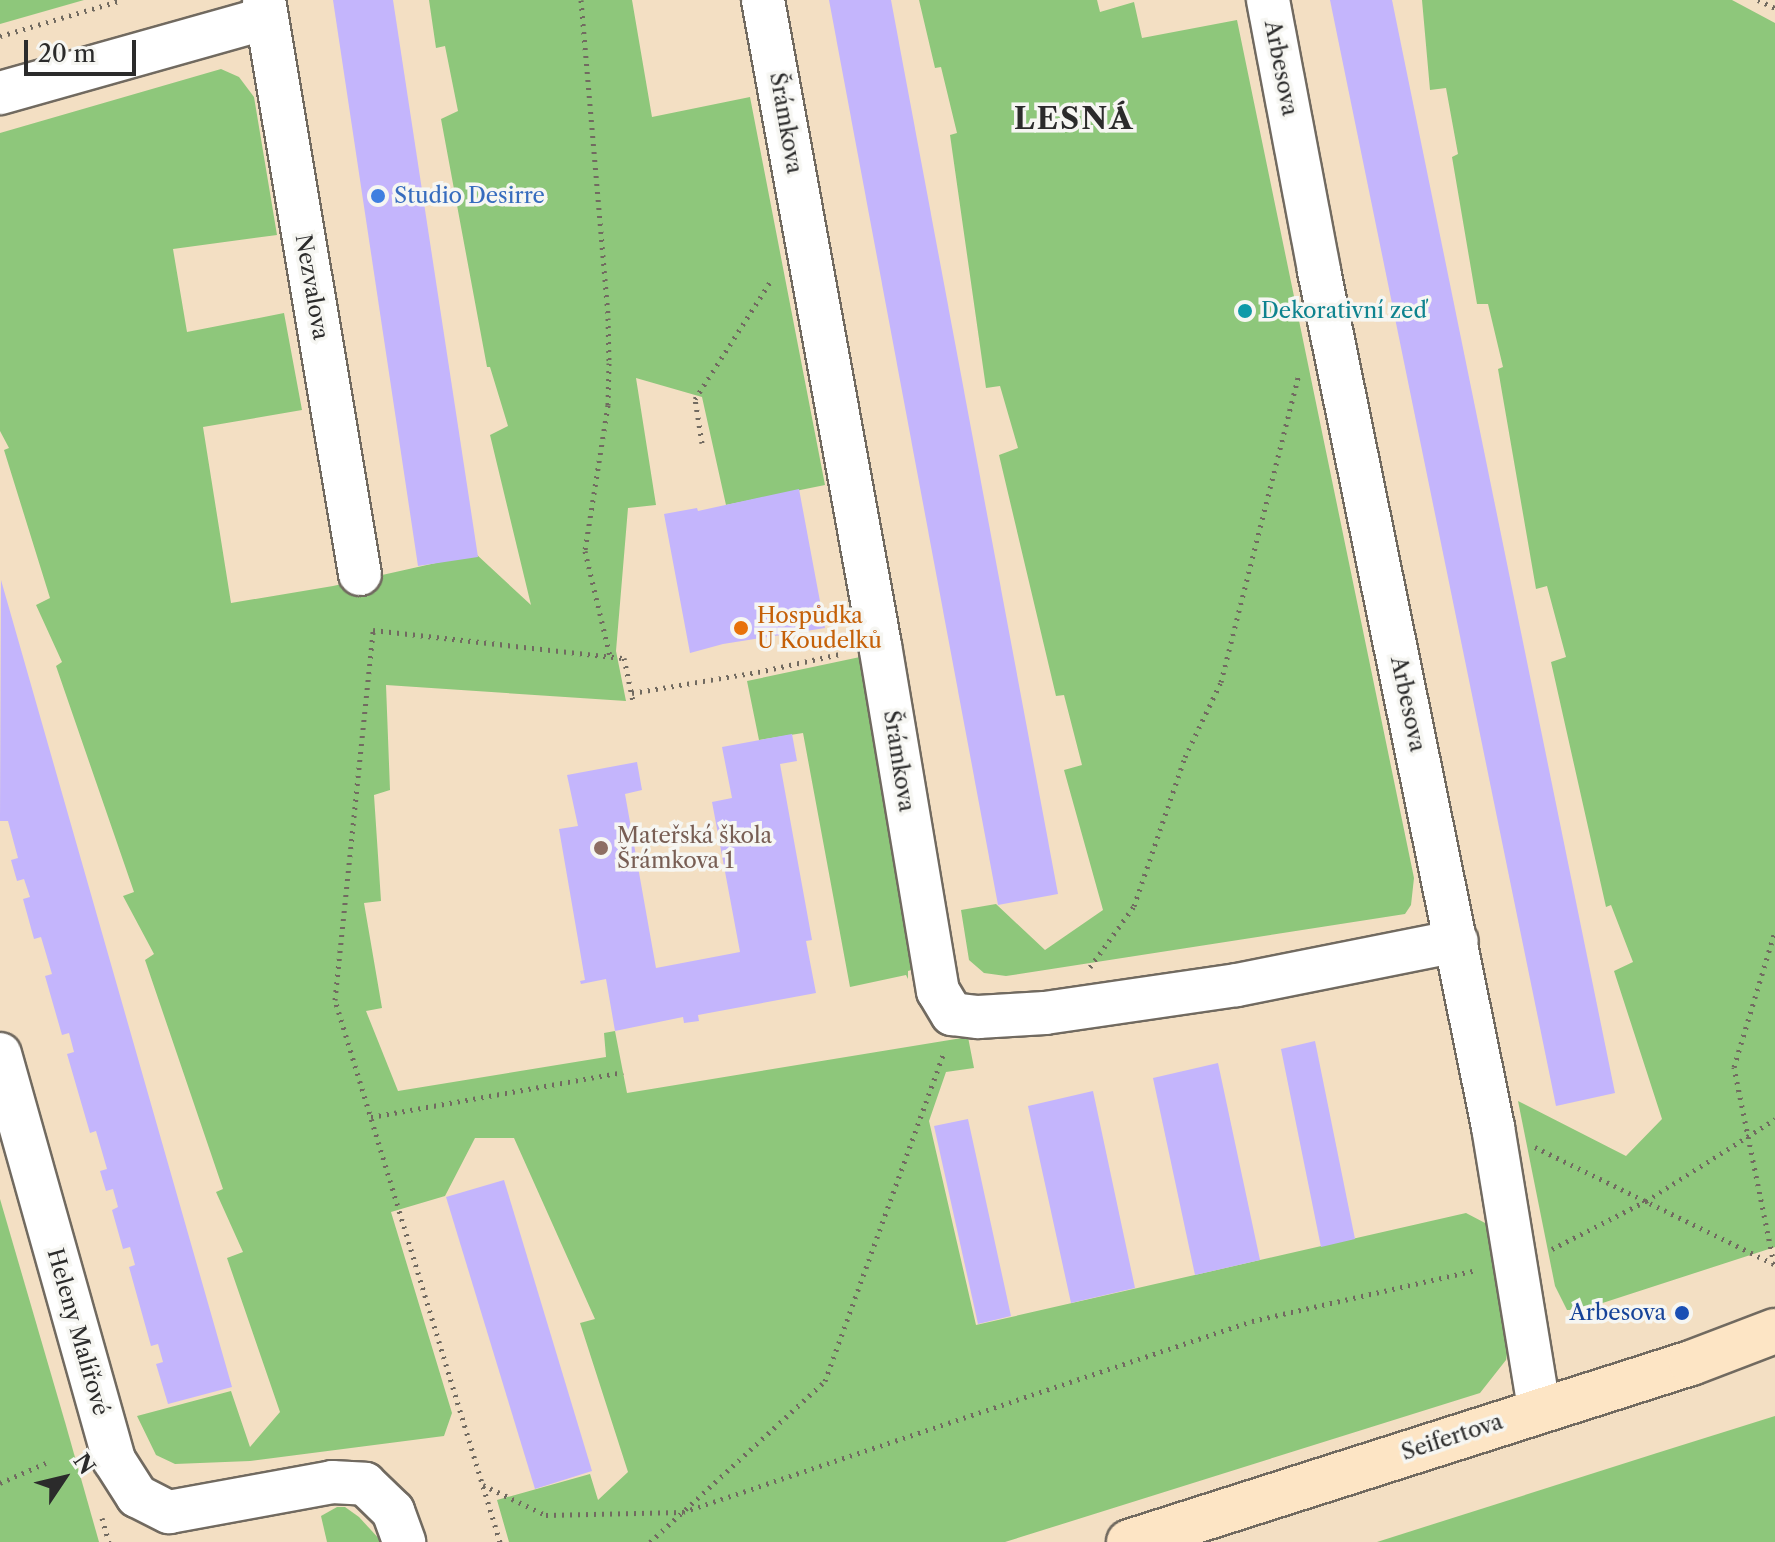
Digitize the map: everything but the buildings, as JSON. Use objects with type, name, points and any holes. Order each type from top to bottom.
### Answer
[{"type":"street","name":"Šrámkova","points":[[763,0],[938,991],[952,1014]]},
{"type":"street","name":"Arbesova","points":[[1268,0],[1319,271],[1457,941],[1517,1261],[1539,1409]]},
{"type":"street","points":[[0,93],[265,9]]},
{"type":"street","name":"Nezvalova","points":[[265,9],[360,574]]},
{"type":"street","points":[[952,1014],[978,1017],[1045,1013],[1237,985],[1457,941]]},
{"type":"street","name":"Heleny Malířové","points":[[0,1054],[114,1460],[137,1496],[169,1512],[332,1482],[365,1484],[393,1511],[404,1542]]},
{"type":"street","name":"Seifertova","points":[[1129,1542],[1691,1363],[1775,1331]]},
{"type":"path","points":[[0,36],[122,0]]},
{"type":"path","points":[[581,0],[609,333],[608,405],[585,551],[610,656]]},
{"type":"path","points":[[1758,0],[1775,9],[1775,1]]},
{"type":"path","points":[[702,443],[695,399],[805,227]]},
{"type":"path","points":[[1087,971],[1134,906],[1185,757],[1221,682],[1299,372]]},
{"type":"path","points":[[500,1542],[335,1000],[373,630],[624,658],[633,701]]},
{"type":"path","points":[[632,693],[758,672],[840,654]]},
{"type":"path","points":[[1775,931],[1734,1067],[1775,1265]]},
{"type":"path","points":[[650,1542],[825,1381],[944,1052],[952,1014]]},
{"type":"path","points":[[371,1117],[623,1072]]},
{"type":"path","points":[[483,1485],[546,1515],[683,1512],[1252,1321],[1537,1257],[1646,1201],[1748,1133],[1775,1119]]},
{"type":"path","points":[[1528,1144],[1775,1265]]},
{"type":"path","points":[[0,1483],[46,1463]]},
{"type":"green space","points":[[0,0],[84,0],[0,24]]},
{"type":"green space","points":[[429,0],[632,0],[652,117],[750,97],[825,485],[726,505],[702,397],[636,378],[656,505],[628,508],[616,651],[626,701],[386,685],[390,790],[374,795],[381,901],[364,903],[382,1008],[366,1011],[398,1091],[606,1057],[604,1033],[615,1031],[627,1093],[968,1037],[974,1068],[946,1072],[929,1121],[976,1325],[1466,1213],[1487,1224],[1510,1339],[1506,1360],[1480,1393],[1005,1542],[509,1542],[497,1500],[590,1474],[598,1500],[628,1472],[580,1323],[595,1319],[514,1138],[475,1138],[445,1196],[391,1212],[452,1413],[444,1436],[250,1461],[175,1464],[156,1455],[137,1416],[231,1391],[250,1447],[280,1412],[227,1258],[243,1252],[216,1192],[223,1189],[145,960],[154,954],[123,896],[134,892],[56,666],[62,662],[36,605],[50,598],[4,450],[9,448],[0,431],[0,133],[221,69],[239,77],[254,97],[277,235],[173,249],[187,332],[284,313],[302,410],[203,427],[231,603],[333,586],[476,554],[531,605],[490,435],[508,426],[490,367],[487,367],[441,119],[458,111],[445,46],[436,48]]},
{"type":"green space","points":[[919,0],[1097,0],[1100,12],[1134,2],[1142,38],[1237,20],[1414,878],[1411,905],[1405,914],[1006,976],[984,973],[969,960],[961,910],[996,904],[1045,950],[1103,910],[1064,770],[1082,765],[1064,695],[1056,696],[999,455],[1018,448],[1000,386],[986,388],[950,135],[957,133],[941,67],[935,68]]},
{"type":"green space","points":[[1422,0],[1732,0],[1775,23],[1775,1247],[1581,1310],[1567,1310],[1555,1286],[1518,1101],[1626,1156],[1662,1119],[1614,971],[1633,962],[1611,905],[1606,907],[1551,662],[1566,657],[1547,586],[1536,589],[1498,369],[1503,367],[1488,304],[1477,304],[1452,157],[1458,154],[1446,88],[1430,90]]},
{"type":"green space","points":[[860,657],[918,968],[908,971],[908,979],[906,975],[850,987],[803,733],[759,740],[747,681]]},
{"type":"green space","points":[[0,1199],[65,1422],[99,1542],[0,1542]]},
{"type":"green space","points":[[1775,1416],[1775,1542],[1377,1542],[1657,1453]]},
{"type":"green space","points":[[337,1507],[345,1507],[359,1517],[382,1542],[327,1542],[321,1516]]},
{"type":"place","name":"Studio Desirre","points":[[378,196]]},
{"type":"place","name":"Dekorativní zeď","points":[[1245,311]]},
{"type":"place","name":"Hospůdka U Koudelků","points":[[741,628]]},
{"type":"place","name":"Mateřská škola Šrámkova 1","points":[[601,848]]},
{"type":"place","name":"Arbesova","points":[[1682,1313]]},
{"type":"district","name":"LESNÁ","points":[[1074,119]]}]
